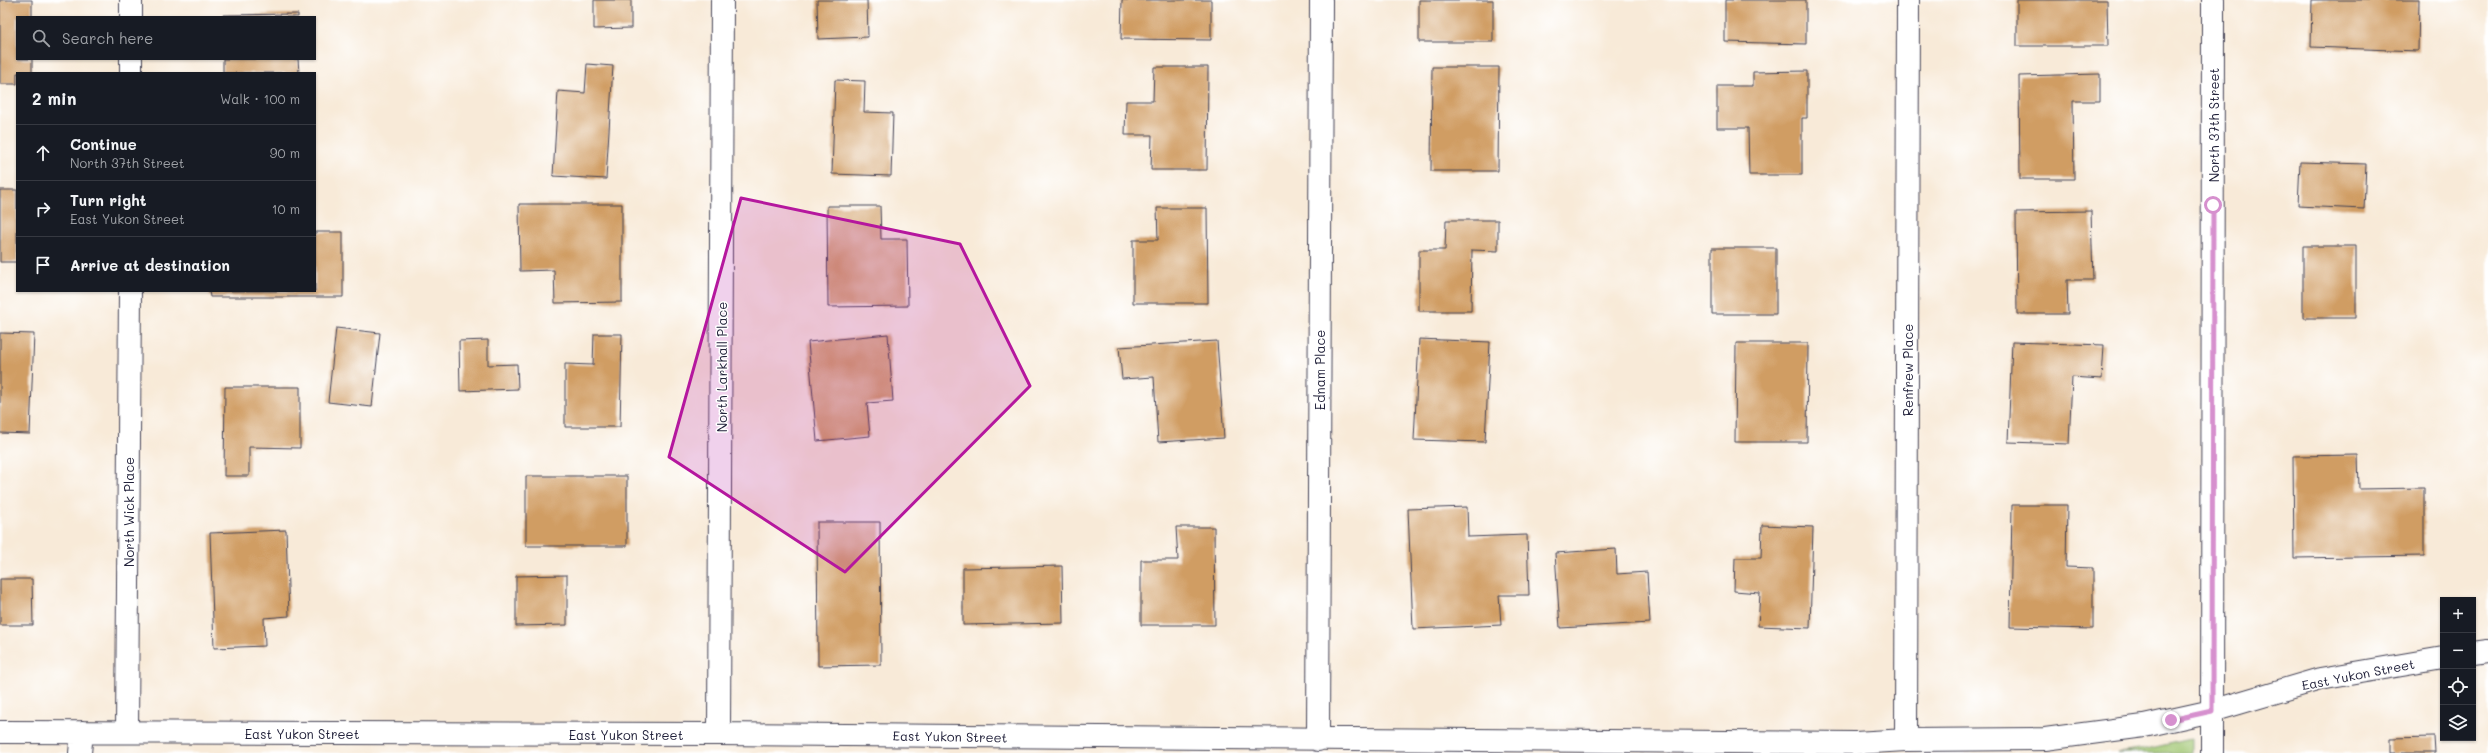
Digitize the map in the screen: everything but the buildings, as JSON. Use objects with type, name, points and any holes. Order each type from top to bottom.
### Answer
[{"type":"street","points":[[131,0],[131,16]]},
{"type":"street","name":"North Larkhall Place","points":[[719,734],[722,0]]},
{"type":"street","name":"Ednam Place","points":[[1318,740],[1321,0]]},
{"type":"street","name":"Renfrew Place","points":[[1906,740],[1908,0]]},
{"type":"street","name":"North 37th Street","points":[[2212,753],[2213,0]]},
{"type":"street","points":[[131,60],[131,72]]},
{"type":"street","name":"North Wick Place","points":[[128,732],[130,292]]},
{"type":"street","points":[[2476,653],[2488,651]]},
{"type":"street","name":"East Yukon Street","points":[[0,732],[81,743],[128,732],[719,734],[1318,740],[1855,748],[1906,740],[2045,739],[2144,726],[2212,711],[2320,678],[2440,658]]},
{"type":"highlighted area","points":[[741,198],[960,244],[1030,386],[845,572],[669,457]]},
{"type":"green space","points":[[2191,739],[2191,753],[2118,753],[2146,749]]},
{"type":"route","points":[[2171,720],[2212,711],[2213,205]]}]
